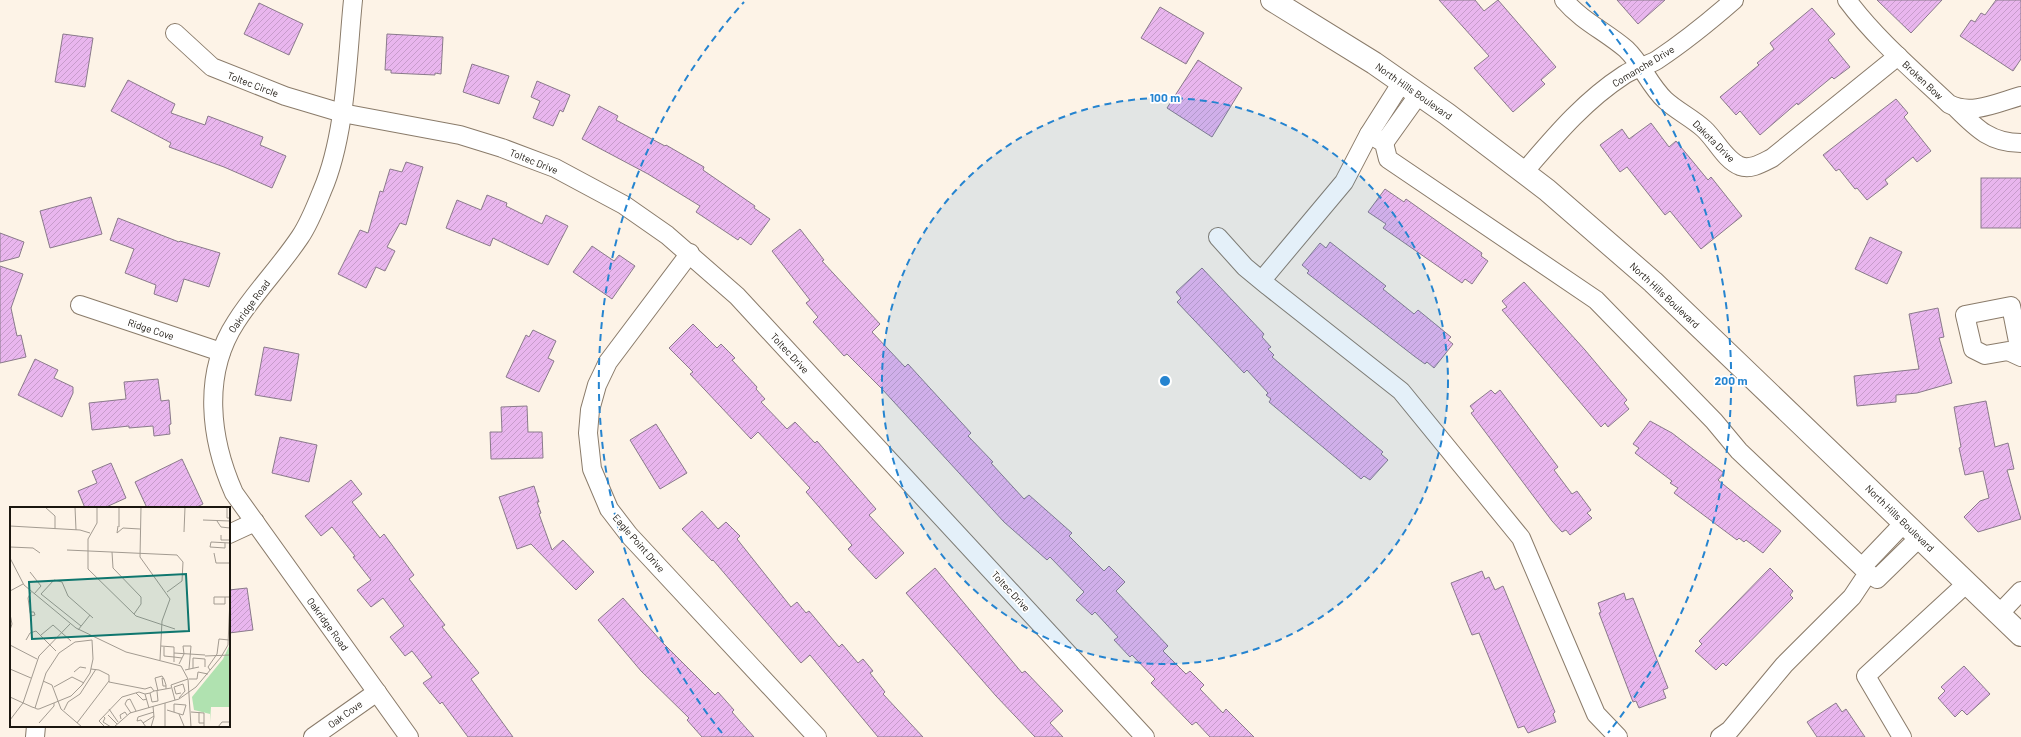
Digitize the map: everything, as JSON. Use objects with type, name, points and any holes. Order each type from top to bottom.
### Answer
[{"type":"street","name":"Oakridge Road","points":[[353,0],[342,113],[336,143],[323,190],[301,236],[235,322],[221,352],[215,372],[213,393],[214,427],[218,450],[234,493],[409,737]]},
{"type":"street","name":"North Hills Boulevard","points":[[1272,0],[1374,62],[1420,94],[1547,190],[1653,282],[2021,635]]},
{"type":"street","name":"Dakota Drive","points":[[1564,0],[1589,24],[1626,49],[1653,87],[1665,100],[1704,129],[1733,162],[1741,166],[1749,167],[1760,165],[1772,158],[1898,56]]},
{"type":"street","name":"Comanche Drive","points":[[1524,172],[1582,108],[1625,74],[1656,61],[1706,25],[1734,0]]},
{"type":"street","name":"Broken Bow","points":[[1847,0],[1857,14],[1898,56],[1949,104],[1957,108],[1976,127],[1994,139],[2002,142],[2021,143]]},
{"type":"street","name":"Toltec Circle","points":[[175,33],[203,60],[226,74],[285,96],[342,113]]},
{"type":"street","points":[[1262,280],[1344,182],[1369,134],[1402,82]]},
{"type":"street","points":[[1384,143],[1420,94]]},
{"type":"street","points":[[1957,108],[1978,108],[2021,96]]},
{"type":"street","name":"Toltec Drive","points":[[342,113],[460,135],[502,148],[555,168],[624,205],[667,235],[737,296],[1145,737]]},
{"type":"street","points":[[1369,134],[1384,143],[1388,159],[1596,300],[1714,421],[1739,451],[1869,573]]},
{"type":"street","points":[[1218,237],[1245,267],[1400,391],[1422,415],[1521,538],[1596,714],[1618,737]]},
{"type":"street","name":"Eagle Point Drive","points":[[690,254],[608,362],[597,385],[590,410],[588,433],[592,469],[609,509],[629,535],[817,737]]},
{"type":"street","name":"Ridge Cove","points":[[80,305],[221,352]]},
{"type":"street","points":[[230,534],[255,522]]},
{"type":"street","points":[[1720,737],[1730,730],[1784,665],[1852,597],[1904,522]]},
{"type":"street","points":[[1869,573],[1920,538]]},
{"type":"street","points":[[1902,737],[1866,676],[1967,583]]},
{"type":"street","points":[[1999,614],[2021,591]]},
{"type":"street","name":"Oak Cove","points":[[313,737],[376,692]]},
{"type":"street","points":[[35,737],[36,727]]},
{"type":"building","points":[[1439,0],[1475,0],[1484,11],[1498,0],[1556,67],[1541,80],[1545,84],[1513,112],[1474,68],[1489,56]]},
{"type":"building","points":[[1617,0],[1665,0],[1638,24]]},
{"type":"building","points":[[1877,0],[1942,0],[1911,33]]},
{"type":"building","points":[[1996,0],[2021,0],[2021,59],[2013,71],[1960,36],[1971,20],[1975,22],[1981,13],[1985,15]]},
{"type":"building","points":[[259,3],[303,24],[289,55],[244,34]]},
{"type":"building","points":[[1160,7],[1204,33],[1186,64],[1141,38]]},
{"type":"building","points":[[1812,8],[1835,34],[1828,40],[1850,67],[1834,79],[1832,77],[1798,105],[1797,103],[1760,135],[1740,111],[1736,115],[1720,97],[1759,65],[1757,63],[1774,49],[1770,43]]},
{"type":"building","points":[[63,34],[93,38],[85,87],[55,82]]},
{"type":"building","points":[[387,34],[443,37],[441,74],[391,73],[391,70],[385,70]]},
{"type":"building","points":[[1198,60],[1242,88],[1212,137],[1167,108]]},
{"type":"building","points":[[472,64],[509,76],[499,104],[463,92]]},
{"type":"building","points":[[128,80],[175,104],[171,113],[205,125],[208,116],[263,137],[260,145],[286,156],[272,188],[224,167],[169,147],[171,143],[111,111]]},
{"type":"building","points":[[537,81],[570,95],[563,112],[560,110],[553,126],[533,118],[540,101],[531,97]]},
{"type":"building","points":[[1896,99],[1908,113],[1904,117],[1931,151],[1917,162],[1913,157],[1885,180],[1888,184],[1867,200],[1857,188],[1855,189],[1839,169],[1836,171],[1823,155]]},
{"type":"building","points":[[599,106],[618,116],[616,120],[665,146],[666,145],[704,167],[703,170],[755,206],[754,208],[770,219],[751,245],[740,237],[738,240],[696,212],[700,206],[648,174],[582,139]]},
{"type":"building","points":[[1651,123],[1669,147],[1676,141],[1708,180],[1711,177],[1742,216],[1701,249],[1670,211],[1665,215],[1627,167],[1620,172],[1600,145],[1622,129],[1629,139]]},
{"type":"building","points":[[406,162],[423,167],[406,225],[400,223],[387,247],[395,251],[385,271],[376,267],[366,288],[338,274],[360,230],[368,233],[380,191],[383,192],[390,169],[402,172]]},
{"type":"building","points":[[1981,178],[2021,178],[2021,228],[1981,228]]},
{"type":"building","points":[[1385,189],[1404,202],[1406,199],[1482,253],[1481,256],[1488,261],[1472,284],[1465,279],[1462,283],[1383,228],[1386,224],[1368,212]]},
{"type":"building","points":[[487,195],[507,203],[506,206],[542,224],[546,215],[568,226],[548,265],[493,238],[490,246],[446,228],[457,200],[481,210]]},
{"type":"building","points":[[91,197],[102,234],[50,248],[40,211]]},
{"type":"building","points":[[118,218],[179,242],[180,241],[220,253],[209,287],[184,279],[177,302],[154,294],[156,285],[125,273],[134,249],[110,240]]},
{"type":"building","points":[[800,229],[824,260],[822,261],[880,324],[872,332],[905,367],[908,364],[971,433],[968,436],[993,462],[991,463],[1024,499],[1029,495],[1072,533],[1069,536],[1104,571],[1109,566],[1125,582],[1116,591],[1168,646],[1163,651],[1186,674],[1190,671],[1204,685],[1200,689],[1223,713],[1226,709],[1254,737],[1210,737],[1196,722],[1192,725],[1151,683],[1155,679],[1132,655],[1130,657],[1114,640],[1118,637],[1095,612],[1092,615],[1076,600],[1084,592],[1050,557],[1047,560],[1004,522],[882,389],[847,354],[844,356],[813,322],[818,317],[806,303],[810,300],[772,251]]},
{"type":"building","points":[[0,233],[24,242],[19,257],[0,262]]},
{"type":"building","points":[[1870,237],[1902,252],[1887,284],[1855,269]]},
{"type":"building","points":[[1330,242],[1386,286],[1383,289],[1414,314],[1418,310],[1451,337],[1448,340],[1453,344],[1434,368],[1427,362],[1425,364],[1414,356],[1307,273],[1309,271],[1302,265],[1320,243],[1326,248]]},
{"type":"building","points":[[592,246],[614,261],[619,255],[635,266],[612,299],[573,272]]},
{"type":"building","points":[[0,266],[23,274],[11,308],[17,336],[21,335],[26,357],[0,363]]},
{"type":"building","points":[[1202,268],[1264,334],[1262,337],[1271,347],[1268,349],[1274,355],[1272,357],[1383,452],[1381,454],[1388,460],[1370,480],[1364,476],[1361,479],[1269,402],[1271,399],[1266,395],[1268,393],[1247,370],[1244,373],[1177,302],[1181,298],[1176,292]]},
{"type":"building","points":[[1524,282],[1585,350],[1627,400],[1624,403],[1629,409],[1608,427],[1605,423],[1601,427],[1502,310],[1507,307],[1502,301]]},
{"type":"building","points":[[1938,308],[1944,337],[1939,338],[1952,383],[1917,393],[1896,395],[1896,402],[1857,406],[1854,376],[1919,369],[1909,314]]},
{"type":"building","points":[[693,324],[717,348],[721,344],[735,358],[732,360],[757,387],[756,389],[765,399],[761,402],[787,429],[795,422],[815,443],[817,441],[876,509],[869,515],[904,553],[876,579],[848,549],[852,545],[806,492],[810,488],[758,432],[751,439],[690,374],[693,372],[669,348]]},
{"type":"building","points":[[533,330],[556,341],[548,358],[554,361],[539,392],[506,377],[526,335],[529,337]]},
{"type":"building","points":[[264,347],[299,354],[291,401],[255,395]]},
{"type":"building","points":[[35,359],[58,370],[54,378],[73,387],[73,393],[62,417],[18,395]]},
{"type":"building","points":[[158,379],[161,401],[169,400],[171,424],[169,425],[170,434],[154,436],[153,426],[129,428],[129,426],[92,430],[89,403],[126,399],[124,382]]},
{"type":"building","points":[[1491,390],[1495,394],[1500,390],[1558,467],[1554,470],[1572,494],[1577,491],[1591,510],[1587,513],[1592,518],[1570,535],[1566,530],[1562,532],[1552,521],[1471,413],[1474,411],[1470,406]]},
{"type":"building","points":[[1986,401],[1995,447],[2008,443],[2014,469],[2007,470],[2021,519],[1978,532],[1964,517],[1980,501],[1989,498],[1983,471],[1965,475],[1959,448],[1961,447],[1954,407]]},
{"type":"building","points":[[527,406],[528,432],[542,432],[543,458],[491,459],[490,432],[502,432],[501,407]]},
{"type":"building","points":[[1650,421],[1672,433],[1724,473],[1718,480],[1781,531],[1763,553],[1746,540],[1744,542],[1739,538],[1737,540],[1674,493],[1678,488],[1670,483],[1672,481],[1635,453],[1639,448],[1633,444]]},
{"type":"building","points":[[656,424],[687,473],[660,489],[630,440]]},
{"type":"building","points":[[280,437],[317,445],[309,482],[272,473]]},
{"type":"building","points":[[182,459],[203,504],[197,507],[147,507],[135,482]]},
{"type":"building","points":[[111,463],[126,498],[106,507],[85,507],[78,491],[97,483],[92,471]]},
{"type":"building","points":[[351,480],[362,494],[352,502],[380,538],[384,534],[414,575],[409,579],[445,625],[442,627],[479,673],[471,679],[513,737],[468,737],[442,702],[440,704],[423,683],[432,677],[412,651],[405,656],[390,637],[404,626],[383,598],[371,607],[357,590],[371,580],[353,557],[355,556],[332,527],[321,536],[305,516]]},
{"type":"building","points":[[534,486],[541,513],[539,514],[552,550],[563,540],[594,572],[576,590],[531,544],[517,549],[499,497]]},
{"type":"building","points":[[702,511],[718,529],[726,522],[740,536],[737,539],[791,607],[797,602],[806,613],[809,611],[839,647],[842,644],[858,663],[863,659],[873,671],[870,673],[885,692],[883,694],[923,737],[878,737],[810,655],[801,663],[713,560],[712,561],[682,529]]},
{"type":"building","points":[[935,568],[1022,673],[1025,671],[1063,711],[1050,723],[1063,737],[1035,737],[996,696],[906,593]]},
{"type":"building","points":[[1770,568],[1793,591],[1790,595],[1793,598],[1726,666],[1723,663],[1716,670],[1695,651],[1702,644],[1699,641]]},
{"type":"building","points":[[1482,571],[1485,579],[1489,577],[1495,590],[1503,586],[1555,712],[1553,714],[1556,722],[1528,733],[1524,726],[1518,728],[1479,633],[1472,635],[1451,583]]},
{"type":"building","points":[[247,588],[253,630],[230,633],[230,590]]},
{"type":"building","points":[[1624,593],[1626,600],[1633,598],[1668,688],[1663,690],[1666,698],[1639,708],[1636,701],[1633,702],[1599,613],[1601,612],[1598,603]]},
{"type":"building","points":[[623,598],[661,641],[715,695],[718,692],[734,710],[732,712],[754,737],[702,737],[687,720],[689,718],[641,671],[598,620]]},
{"type":"building","points":[[1964,666],[1990,694],[1967,715],[1962,710],[1955,717],[1938,698],[1945,691],[1941,687]]},
{"type":"building","points":[[1836,703],[1842,712],[1846,709],[1865,737],[1817,737],[1807,722]]}]
